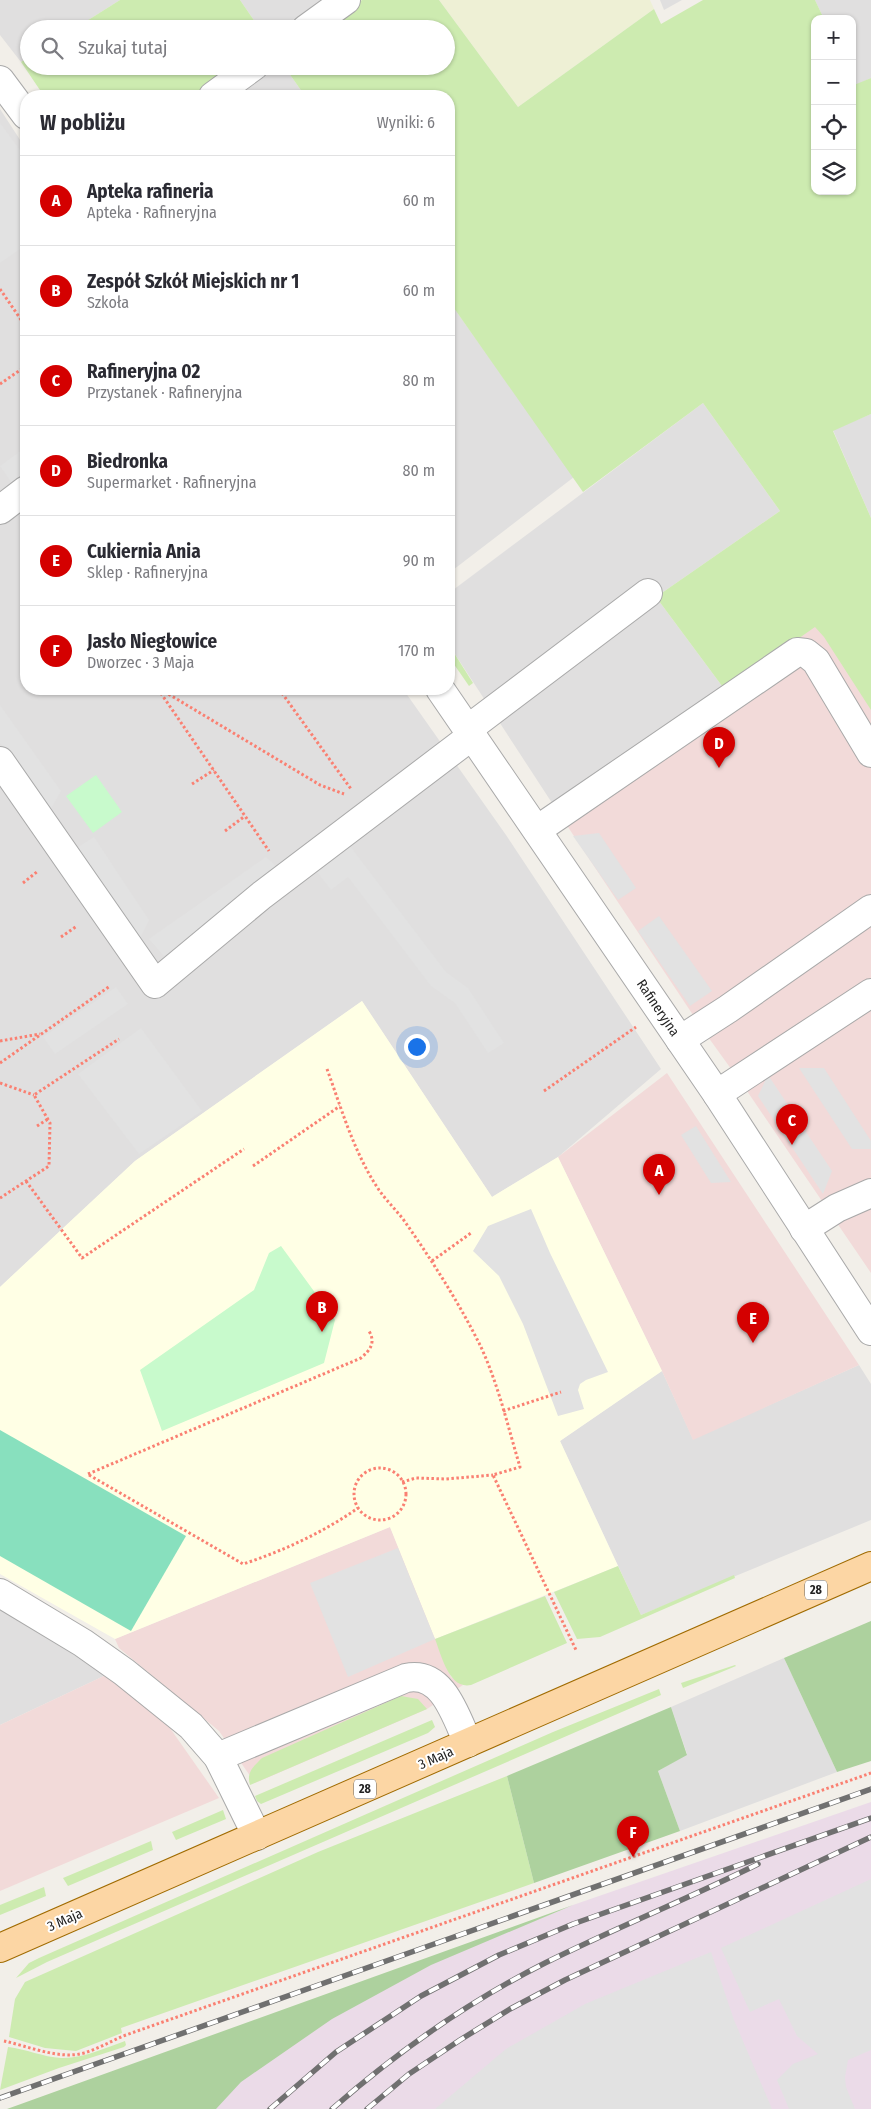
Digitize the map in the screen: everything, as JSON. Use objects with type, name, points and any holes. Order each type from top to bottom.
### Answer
[{"type":"main road","name":"3 Maja","points":[[0,1948],[871,1566]]},
{"type":"street","points":[[318,20],[346,0]]},
{"type":"street","points":[[220,90],[241,75]]},
{"type":"street","points":[[0,80],[20,107]]},
{"type":"street","points":[[0,510],[20,495]]},
{"type":"street","points":[[0,761],[155,984],[262,895],[648,593]]},
{"type":"street","points":[[536,830],[797,652],[806,653],[816,661],[871,753]]},
{"type":"street","name":"Rafineryjna","points":[[444,695],[717,1094],[871,1331]]},
{"type":"street","points":[[680,1040],[728,1009],[871,909]]},
{"type":"street","points":[[717,1094],[871,993]]},
{"type":"street","points":[[804,1229],[837,1208],[871,1193]]},
{"type":"street","points":[[0,1592],[83,1643],[124,1672],[191,1726],[218,1757],[257,1836]]},
{"type":"street","points":[[218,1757],[406,1678],[416,1676],[433,1682],[441,1690],[468,1743]]},
{"type":"path","points":[[0,289],[20,318]]},
{"type":"path","points":[[0,384],[20,370]]},
{"type":"path","points":[[163,695],[273,857]]},
{"type":"path","points":[[169,695],[320,785],[348,795]]},
{"type":"path","points":[[284,695],[351,790]]},
{"type":"path","points":[[192,784],[214,770]]},
{"type":"path","points":[[225,831],[245,816]]},
{"type":"path","points":[[0,1064],[110,986]]},
{"type":"path","points":[[544,1091],[643,1022]]},
{"type":"path","points":[[0,1040],[41,1034]]},
{"type":"path","points":[[34,1095],[119,1039]]},
{"type":"path","points":[[327,1069],[354,1142],[368,1171],[380,1192],[392,1204],[432,1261],[480,1346],[490,1368],[520,1467],[493,1475],[446,1479],[416,1478],[402,1482]]},
{"type":"path","points":[[0,1082],[34,1095],[50,1124],[48,1166],[0,1198]]},
{"type":"path","points":[[253,1166],[340,1106]]},
{"type":"path","points":[[37,1126],[48,1119]]},
{"type":"path","points":[[26,1181],[82,1258],[244,1149]]},
{"type":"path","points":[[432,1261],[471,1232]]},
{"type":"path","points":[[358,1508],[307,1538],[243,1564],[88,1474],[361,1358],[368,1352],[373,1343],[369,1331]]},
{"type":"path","points":[[503,1411],[561,1392]]},
{"type":"path","points":[[385,1469],[393,1472],[402,1482],[406,1493],[405,1502],[394,1516],[377,1520],[369,1518],[358,1508],[355,1490],[362,1476],[369,1471],[385,1469]]},
{"type":"path","points":[[493,1475],[576,1650]]},
{"type":"path","points":[[4,2041],[56,2053],[84,2053],[123,2036],[871,1773]]},
{"type":"shaded area","points":[[0,0],[120,0],[88,20],[20,20],[20,61],[0,35]]},
{"type":"shaded area","points":[[240,0],[331,0],[302,20],[254,20]]},
{"type":"shaded area","points":[[439,0],[650,0],[654,9],[518,107]]},
{"type":"shaded area","points":[[660,0],[682,0],[664,10]]},
{"type":"shaded area","points":[[815,0],[871,0],[871,78],[856,85],[856,15],[822,15]]},
{"type":"shaded area","points":[[257,75],[290,75],[301,90],[237,90]]},
{"type":"shaded area","points":[[0,109],[20,140],[20,695],[407,695],[506,835],[661,1069],[558,1157],[492,1197],[362,1001],[135,1161],[0,1287]]},
{"type":"shaded area","points":[[0,123],[20,150],[20,249],[0,263]]},
{"type":"shaded area","points":[[455,309],[574,477],[455,568]]},
{"type":"shaded area","points":[[703,403],[780,511],[656,597],[725,690],[554,806],[455,654],[455,589]]},
{"type":"shaded area","points":[[871,414],[871,518],[833,430]]},
{"type":"shaded area","points":[[20,451],[20,480],[13,485],[0,466]]},
{"type":"shaded area","points":[[871,586],[871,1273],[747,1091],[703,1030],[554,806]]},
{"type":"shaded area","points":[[0,705],[61,791],[49,812],[0,743]]},
{"type":"shaded area","points":[[599,833],[636,888],[618,900],[573,836]]},
{"type":"shaded area","points":[[94,837],[149,920],[138,942],[75,849]]},
{"type":"shaded area","points":[[350,846],[446,972],[468,988],[504,1043],[488,1053],[455,1003],[431,986],[348,877],[331,890],[317,872]]},
{"type":"shaded area","points":[[266,857],[280,870],[164,956],[149,939]]},
{"type":"shaded area","points":[[659,916],[712,991],[690,1006],[638,931]]},
{"type":"shaded area","points":[[116,987],[128,1004],[55,1054],[43,1037]]},
{"type":"shaded area","points":[[362,1001],[492,1197],[558,1157],[662,1371],[560,1441],[618,1566],[435,1639],[390,1527],[115,1639],[0,1574],[0,1287],[135,1161]]},
{"type":"shaded area","points":[[141,1028],[202,1111],[139,1154],[78,1074]]},
{"type":"shaded area","points":[[799,1068],[824,1068],[871,1141],[871,1149],[852,1149]]},
{"type":"shaded area","points":[[667,1073],[859,1365],[693,1440],[662,1371],[558,1157]]},
{"type":"shaded area","points":[[768,1075],[832,1171],[823,1194],[758,1096]]},
{"type":"shaded area","points":[[696,1126],[731,1182],[711,1183],[681,1135]]},
{"type":"shaded area","points":[[531,1209],[550,1253],[608,1372],[580,1384],[578,1390],[584,1409],[558,1416],[523,1324],[499,1276],[473,1251],[488,1226]]},
{"type":"shaded area","points":[[859,1365],[871,1384],[871,1520],[641,1615],[560,1441],[662,1371],[693,1439]]},
{"type":"shaded area","points":[[390,1527],[451,1677],[463,1685],[427,1709],[255,1783],[219,1731],[119,1648],[115,1639]]},
{"type":"shaded area","points":[[398,1548],[435,1639],[348,1677],[310,1583]]},
{"type":"shaded area","points":[[0,1606],[20,1617],[106,1675],[0,1725]]},
{"type":"shaded area","points":[[784,1658],[837,1772],[680,1831],[658,1771],[687,1754],[671,1707]]},
{"type":"shaded area","points":[[106,1675],[165,1721],[219,1798],[0,1891],[0,1725]]},
{"type":"shaded area","points":[[871,1802],[871,2109],[214,2109],[239,2082],[331,2017],[430,1964],[573,1905]]},
{"type":"shaded area","points":[[871,1879],[871,2050],[848,2060],[845,2077],[846,2087],[855,2109],[789,2109],[777,2080],[793,2064],[818,2054],[797,2036],[779,1999],[750,2012],[721,1948]]},
{"type":"shaded area","points":[[711,1952],[734,2020],[772,2109],[435,2109],[506,2049],[585,2004]]},
{"type":"green space","points":[[120,0],[240,0],[254,20],[88,20]]},
{"type":"green space","points":[[362,0],[439,0],[454,20],[334,20]]},
{"type":"green space","points":[[703,0],[815,0],[822,15],[811,15],[811,195],[856,195],[856,84],[871,78],[871,414],[833,431],[871,518],[871,710],[824,637],[815,627],[725,690],[656,597],[780,511],[703,403],[583,492],[455,310],[455,90],[301,90],[290,75],[455,75],[455,22],[518,107],[654,9],[661,24]]},
{"type":"green space","points":[[30,75],[222,75],[202,90],[40,90]]},
{"type":"green space","points":[[455,654],[473,683],[469,686],[455,666]]},
{"type":"green space","points":[[96,775],[122,812],[93,833],[66,796]]},
{"type":"green space","points":[[281,1246],[335,1320],[324,1363],[162,1431],[140,1370],[254,1290],[269,1253]]},
{"type":"green space","points":[[0,1430],[186,1536],[131,1631],[0,1556]]},
{"type":"green space","points":[[618,1566],[641,1615],[734,1575],[735,1578],[600,1637],[577,1639],[554,1592]]},
{"type":"green space","points":[[545,1596],[567,1643],[471,1685],[463,1685],[452,1677],[447,1670],[435,1639]]},
{"type":"green space","points":[[871,1621],[871,1761],[837,1772],[784,1658]]},
{"type":"green space","points":[[735,1665],[683,1688],[681,1683]]},
{"type":"green space","points":[[659,1689],[661,1695],[47,1962],[16,1978],[29,1963],[39,1958],[553,1732]]},
{"type":"green space","points":[[401,1696],[418,1699],[427,1709],[250,1785],[250,1773],[262,1758]]},
{"type":"green space","points":[[671,1707],[687,1755],[658,1771],[680,1831],[534,1883],[507,1776]]},
{"type":"green space","points":[[432,1720],[435,1727],[428,1733],[261,1804],[257,1801],[255,1796]]},
{"type":"green space","points":[[507,1776],[534,1883],[121,2028],[122,2033],[76,2051],[45,2048],[9,2037],[15,1999],[25,1982],[318,1852]]},
{"type":"green space","points":[[223,1810],[226,1819],[176,1840],[172,1832]]},
{"type":"green space","points":[[151,1841],[153,1850],[68,1886],[63,1878]]},
{"type":"green space","points":[[44,1887],[46,1896],[0,1915],[0,1905]]},
{"type":"green space","points":[[573,1905],[431,1965],[332,2019],[241,2082],[216,2109],[7,2109]]},
{"type":"green space","points":[[125,2041],[126,2045],[124,2047],[0,2090],[8,2047],[41,2055],[69,2058]]},
{"type":"railway","points":[[0,2098],[871,1789]]},
{"type":"railway","points":[[270,2109],[336,2052],[421,1996],[499,1955],[573,1924],[871,1818]]},
{"type":"railway","points":[[367,2109],[409,2074],[510,2009],[565,1980],[871,1837]]},
{"type":"railway","points":[[332,2109],[408,2048],[488,1994],[571,1950],[758,1864]]},
{"type":"place","name":"Biedronka","points":[[719,768]]},
{"type":"place","name":"Rafineryjna 02","points":[[792,1145]]},
{"type":"place","name":"Apteka rafineria","points":[[659,1195]]},
{"type":"place","name":"Zespół Szkół Miejskich nr 1","points":[[322,1332]]},
{"type":"place","name":"Cukiernia Ania","points":[[753,1343]]},
{"type":"place","name":"Jasło Niegłowice","points":[[633,1857]]}]
